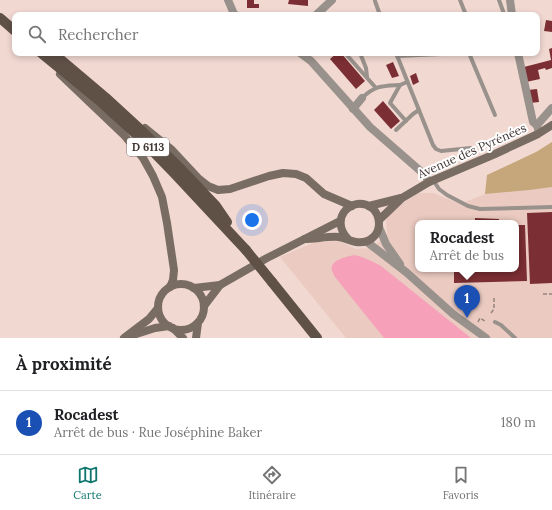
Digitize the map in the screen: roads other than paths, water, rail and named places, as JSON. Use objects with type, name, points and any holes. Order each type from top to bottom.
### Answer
[{"type":"main road","points":[[0,10],[12,25]]},
{"type":"main road","points":[[0,18],[12,27]]},
{"type":"main road","points":[[41,56],[136,148],[154,176],[162,197],[174,270],[174,280],[170,287],[161,296],[158,308],[149,319],[125,337]]},
{"type":"main road","name":"D 6113","points":[[45,56],[102,103],[137,135],[174,173],[246,250],[318,338]]},
{"type":"main road","name":"D 6113","points":[[57,56],[142,130],[180,168],[216,206],[246,250]]},
{"type":"main road","points":[[105,97],[171,149],[199,179],[208,186],[218,190],[230,189],[269,176],[283,173],[296,174],[306,178],[324,194],[352,206]]},
{"type":"main road","name":"Avenue des Pyrénées","points":[[369,206],[402,198],[431,181],[495,154],[538,134],[552,125]]},
{"type":"main road","name":"Avenue des Pyrénées","points":[[379,224],[402,198]]},
{"type":"main road","points":[[305,239],[338,237],[354,242],[367,242],[377,233],[379,224],[377,214],[374,209],[363,204],[357,204],[346,209],[340,221],[341,228],[348,239]]},
{"type":"main road","points":[[204,306],[220,286],[267,258],[340,221]]},
{"type":"main road","points":[[170,287],[182,284],[188,285],[199,293],[204,306],[203,315],[198,323],[196,338]]},
{"type":"main road","points":[[194,288],[220,286]]},
{"type":"main road","points":[[158,308],[164,321],[183,338]]},
{"type":"main road","points":[[125,337],[155,328],[171,327],[182,330],[190,328],[198,323]]},
{"type":"street","points":[[228,0],[233,12]]},
{"type":"street","points":[[510,0],[512,12]]},
{"type":"street","points":[[319,12],[330,1]]},
{"type":"street","points":[[304,56],[311,62],[370,127],[431,181]]},
{"type":"street","points":[[519,56],[533,122],[537,125],[538,134]]},
{"type":"street","points":[[353,109],[362,98]]},
{"type":"street","points":[[537,125],[552,108]]},
{"type":"street","points":[[379,224],[386,244],[406,272]]},
{"type":"street","points":[[367,242],[406,272],[453,314],[486,338]]},
{"type":"lane","points":[[460,0],[465,12]]},
{"type":"lane","points":[[499,0],[503,12]]},
{"type":"lane","points":[[375,1],[379,12]]},
{"type":"lane","points":[[348,56],[376,88]]},
{"type":"lane","points":[[361,56],[366,68],[367,78]]},
{"type":"lane","points":[[397,56],[436,149],[441,151],[471,148]]},
{"type":"lane","points":[[470,56],[495,115]]},
{"type":"lane","points":[[362,98],[376,88],[400,85],[408,82]]},
{"type":"lane","points":[[400,85],[390,103],[406,121]]},
{"type":"lane","points":[[396,130],[419,110]]},
{"type":"lane","points":[[431,181],[447,195],[468,206],[480,209],[552,207]]},
{"type":"lane","points":[[495,322],[501,325],[515,338]]},
{"type":"place","name":"Rocadest","points":[[467,318]]}]
